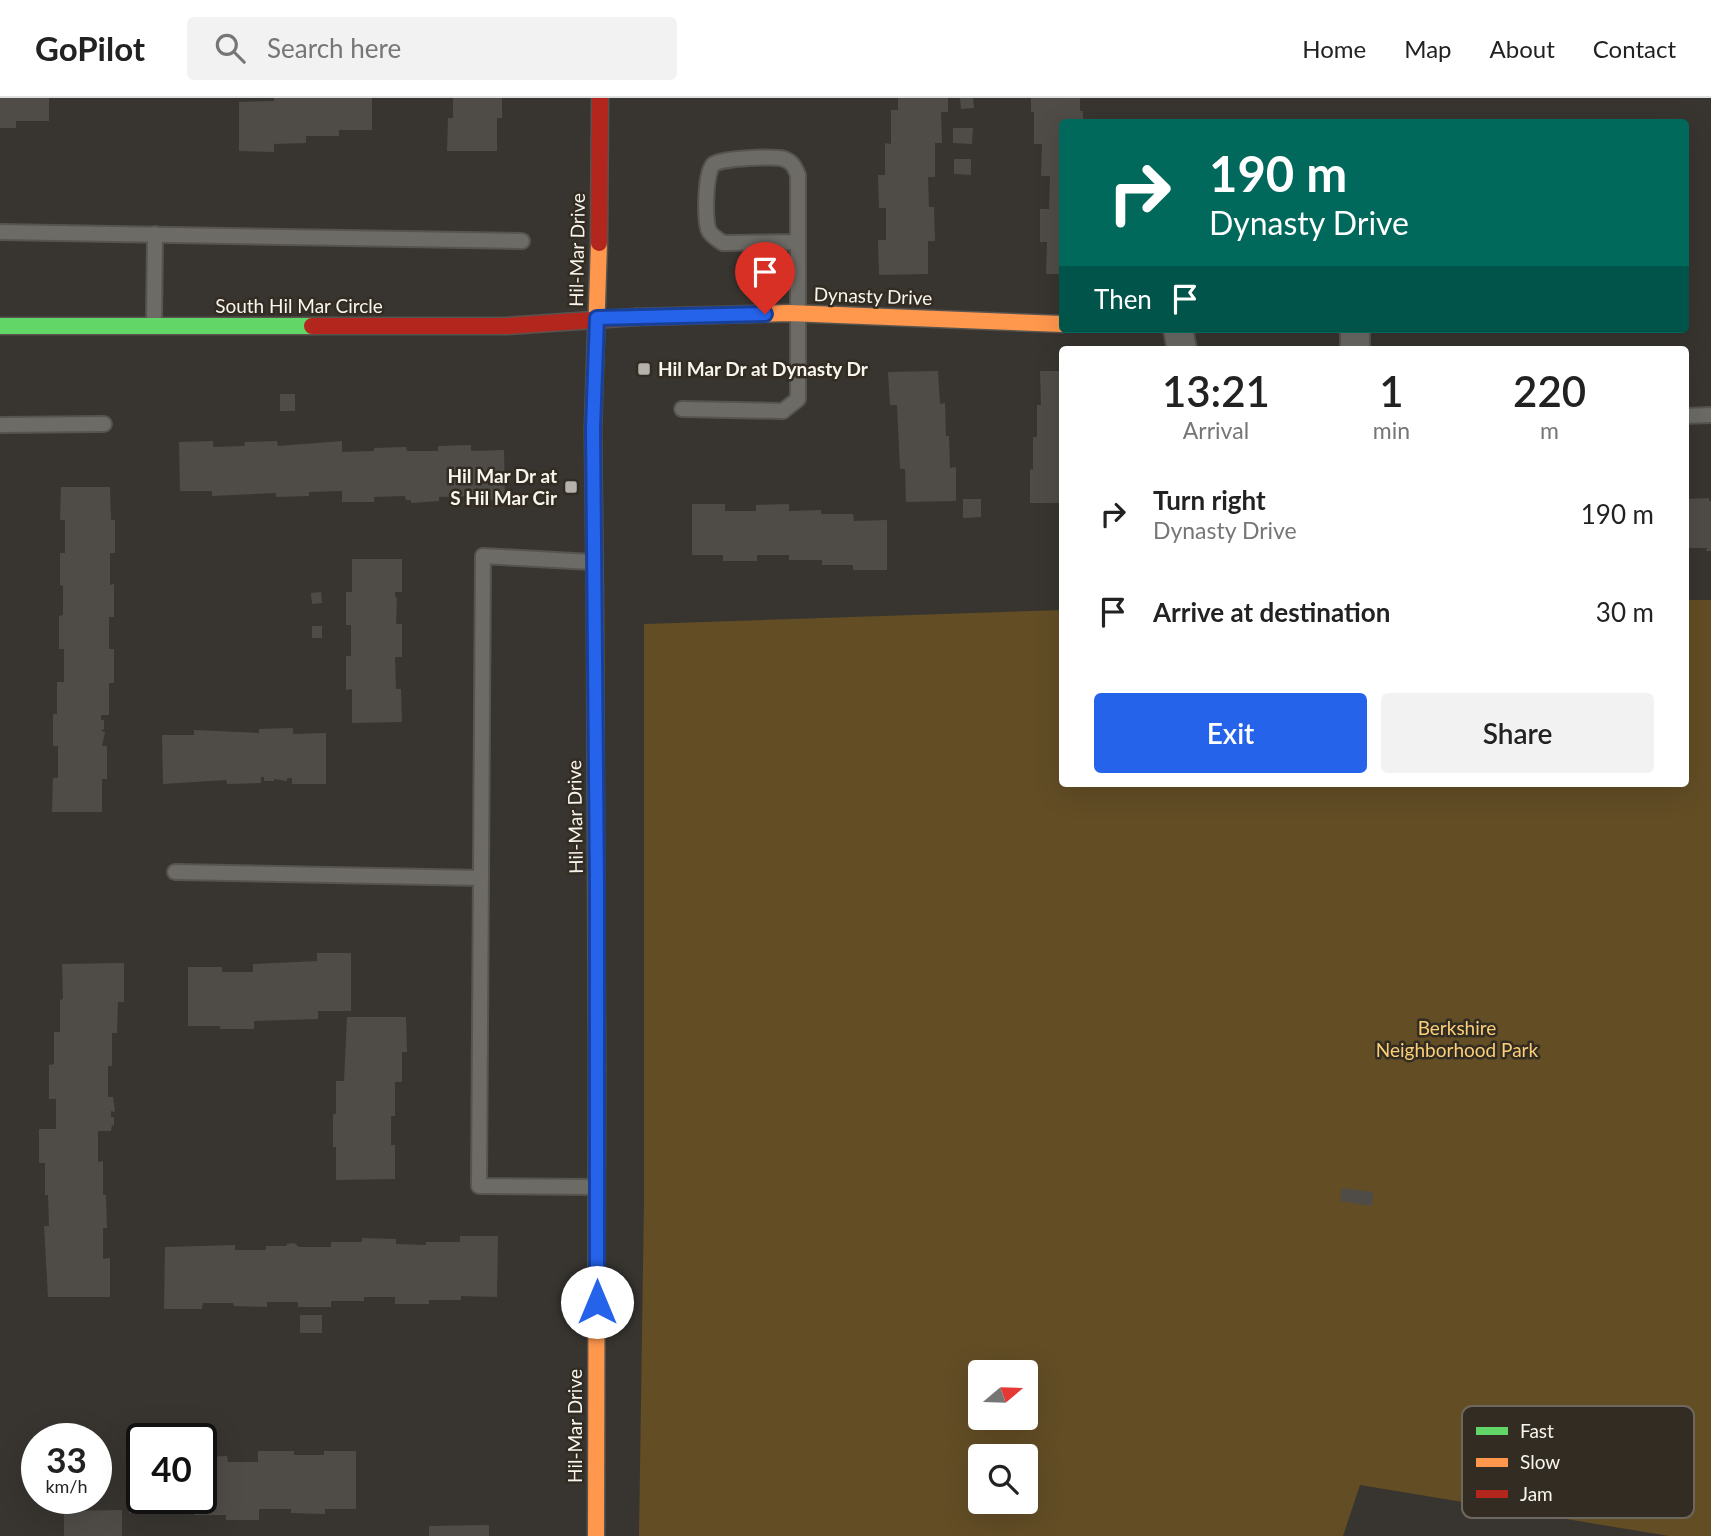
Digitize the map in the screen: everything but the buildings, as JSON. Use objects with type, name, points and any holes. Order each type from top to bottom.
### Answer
[{"type":"street","name":"Hil-Mar Drive","points":[[596,1536],[593,428],[600,98]]},
{"type":"street","name":"Dynasty Drive","points":[[597,318],[799,314],[1059,324]]},
{"type":"street","name":"South Hil Mar Circle","points":[[0,326],[506,326],[597,318]]},
{"type":"lane","points":[[682,409],[783,411],[798,399],[798,176],[793,164],[782,158],[722,160],[711,165],[707,174],[708,229],[715,238],[723,243],[797,242]]},
{"type":"lane","points":[[0,232],[522,241]]},
{"type":"lane","points":[[154,326],[155,234]]},
{"type":"lane","points":[[1689,416],[1711,415]]},
{"type":"lane","points":[[0,425],[104,425]]},
{"type":"lane","points":[[594,562],[483,556],[479,1186],[597,1187]]},
{"type":"lane","points":[[175,872],[481,878]]},
{"type":"green space","name":"Berkshire Neighborhood Park","points":[[1689,600],[1711,600],[1711,1536],[1669,1536],[1560,1518],[1694,1518],[1694,1406],[1462,1406],[1462,1502],[1360,1485],[1343,1536],[639,1536],[644,1199],[644,624],[1059,610],[1059,787],[1689,787]]},
{"type":"traffic: fast","points":[[0,326],[312,326]]},
{"type":"traffic: fast","points":[[595,613],[597,1065]]},
{"type":"traffic: slow","points":[[595,613],[593,428],[599,243]]},
{"type":"traffic: slow","points":[[636,317],[789,313],[1059,324]]},
{"type":"traffic: slow","points":[[596,1536],[597,1065]]},
{"type":"traffic: jam","points":[[599,243],[600,98]]},
{"type":"traffic: jam","points":[[312,326],[506,326],[636,317]]},
{"type":"place","name":"Hil Mar Dr at Dynasty Dr","points":[[644,369]]},
{"type":"place","name":"Hil Mar Dr at S Hil Mar Cir","points":[[571,487]]},
{"type":"route","points":[[597,1302],[593,428],[597,318],[765,314]]}]
